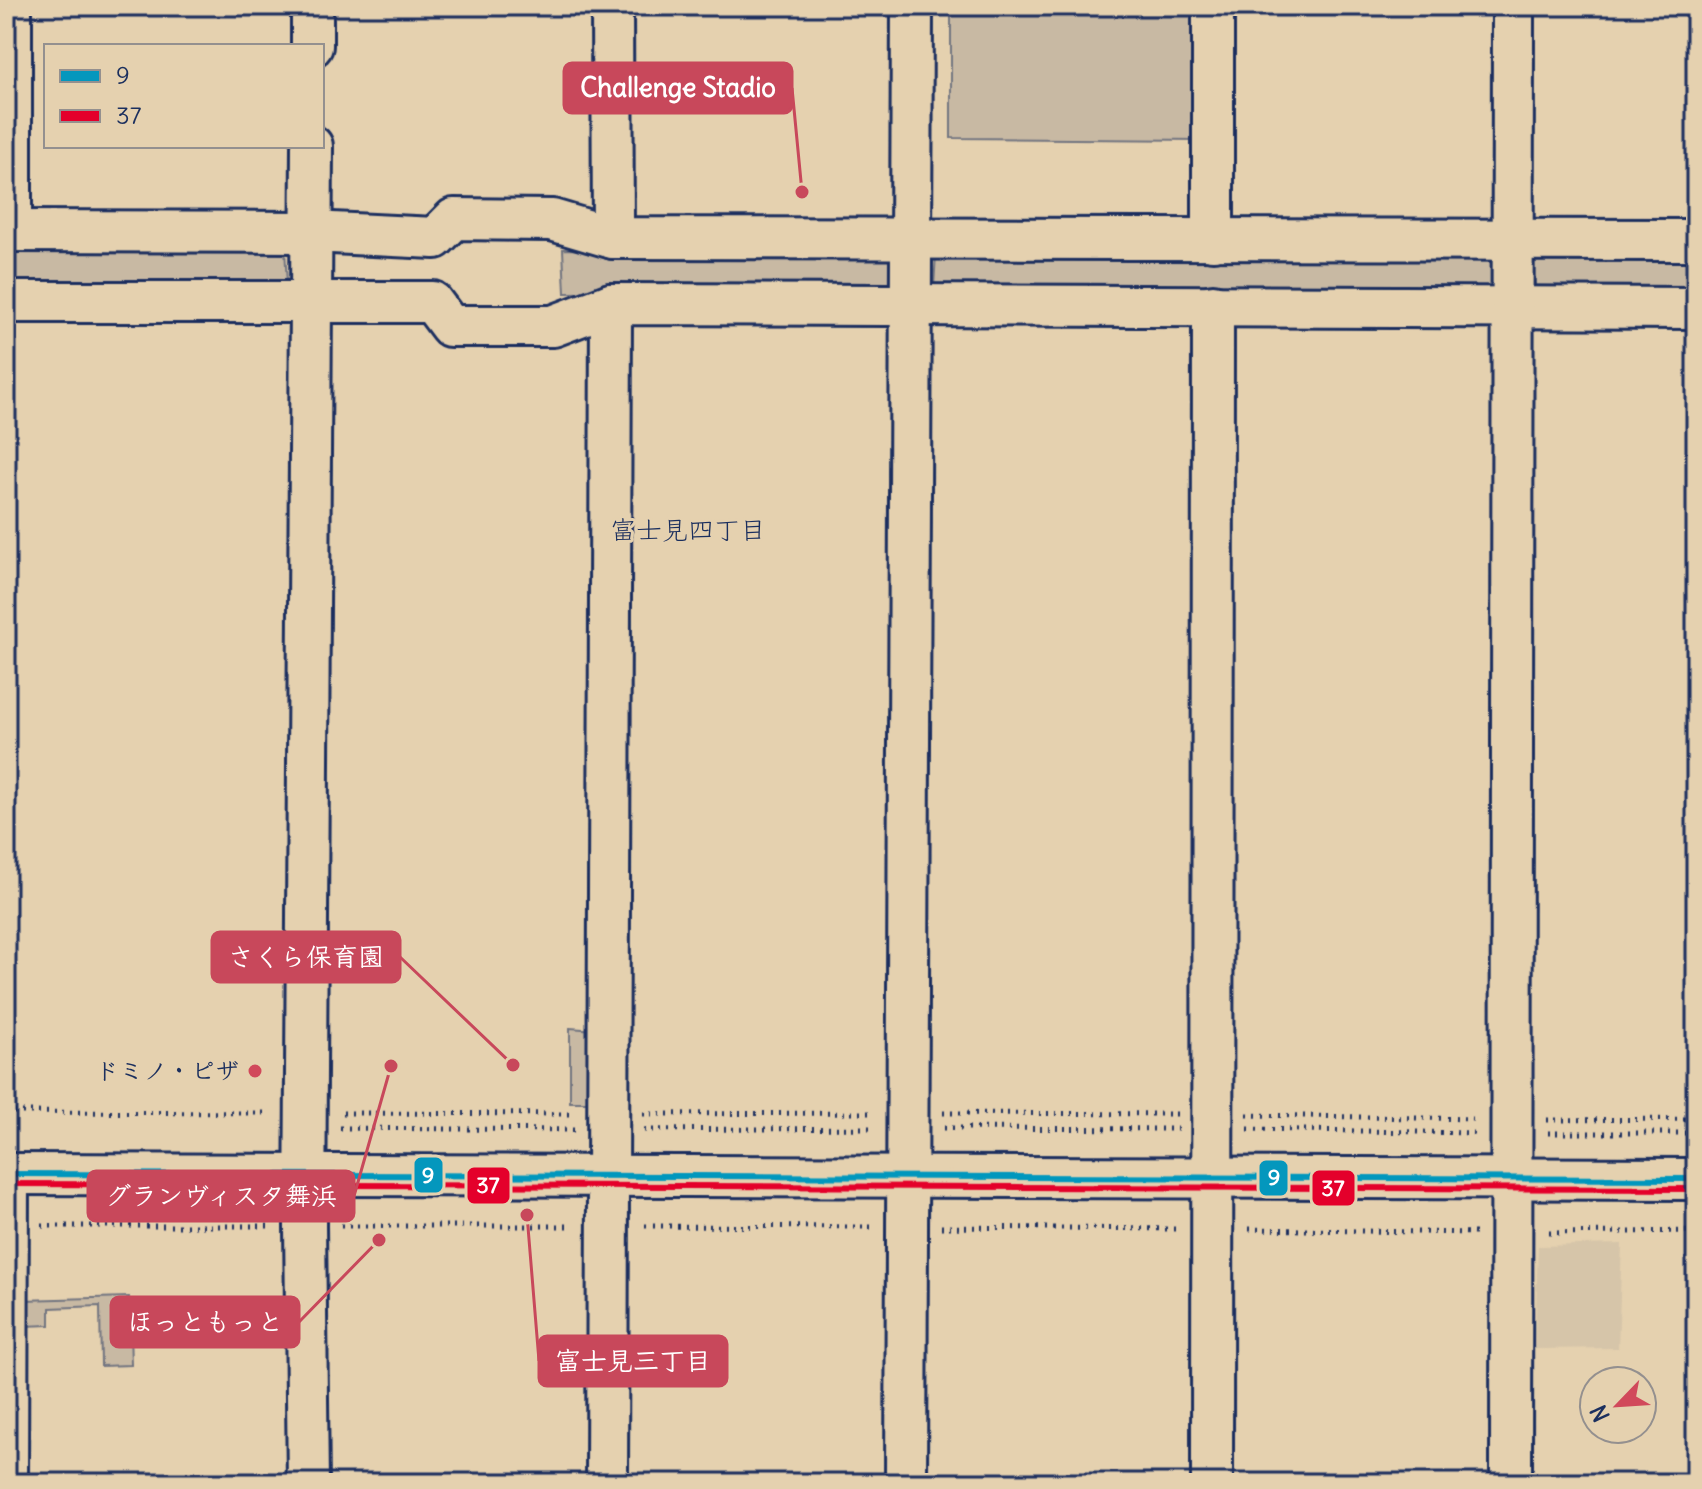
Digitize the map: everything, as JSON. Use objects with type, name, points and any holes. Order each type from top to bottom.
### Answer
[{"type":"street","points":[[11,6],[8,231],[311,232],[435,238],[454,219],[552,220],[613,238],[1696,240]]},
{"type":"street","points":[[312,6],[312,44]]},
{"type":"street","points":[[612,6],[613,238]]},
{"type":"street","points":[[906,1483],[912,6]]},
{"type":"street","points":[[1213,6],[1213,240]]},
{"type":"street","points":[[1511,1483],[1513,6]]},
{"type":"street","points":[[308,1483],[305,1176],[318,1121],[310,304],[312,148]]},
{"type":"street","points":[[6,302],[432,302],[450,326],[553,326],[611,304],[1696,308]]},
{"type":"street","points":[[607,1483],[610,1178],[599,1125],[611,304]]},
{"type":"street","points":[[1212,1483],[1213,305]]},
{"type":"street","points":[[7,1483],[7,1174],[1696,1179]]},
{"type":"path","points":[[6,1112],[599,1125],[908,1120],[1213,1122],[1510,1126],[1696,1133]]},
{"type":"path","points":[[318,1121],[599,1125],[908,1120],[1510,1126],[1696,1119]]},
{"type":"path","points":[[8,1226],[275,1226]]},
{"type":"path","points":[[337,1226],[908,1227],[1510,1233],[1696,1231]]},
{"type":"shaded area","points":[[951,6],[1205,6],[1205,140],[951,138]]},
{"type":"shaded area","points":[[6,247],[285,248],[287,285],[6,285]]},
{"type":"shaded area","points":[[1532,248],[1696,248],[1696,291],[1535,287]]},
{"type":"shaded area","points":[[563,249],[892,250],[893,290],[565,293]]},
{"type":"shaded area","points":[[1493,250],[1495,289],[934,288],[936,253]]},
{"type":"shaded area","points":[[570,1028],[595,1030],[594,1102],[570,1102]]},
{"type":"shaded area","points":[[1622,1244],[1618,1348],[1535,1349],[1538,1246]]},
{"type":"shaded area","points":[[129,1297],[131,1365],[101,1366],[100,1306],[50,1308],[50,1325],[23,1326],[22,1300]]},
{"type":"transit line","name":"9","points":[[6,1174],[1696,1179]]},
{"type":"transit line","name":"37","points":[[6,1184],[1696,1189]]},
{"type":"place","name":"Challenge Stadio","points":[[802,192]]},
{"type":"place","name":"さくら保育園","points":[[513,1065]]},
{"type":"place","name":"グランヴィスタ舞浜","points":[[391,1066]]},
{"type":"place","name":"ドミノ・ピザ","points":[[255,1071]]},
{"type":"place","name":"富士見三丁目","points":[[527,1215]]},
{"type":"place","name":"ほっともっと","points":[[379,1240]]},
{"type":"district","name":"富士見四丁目","points":[[688,530]]}]
